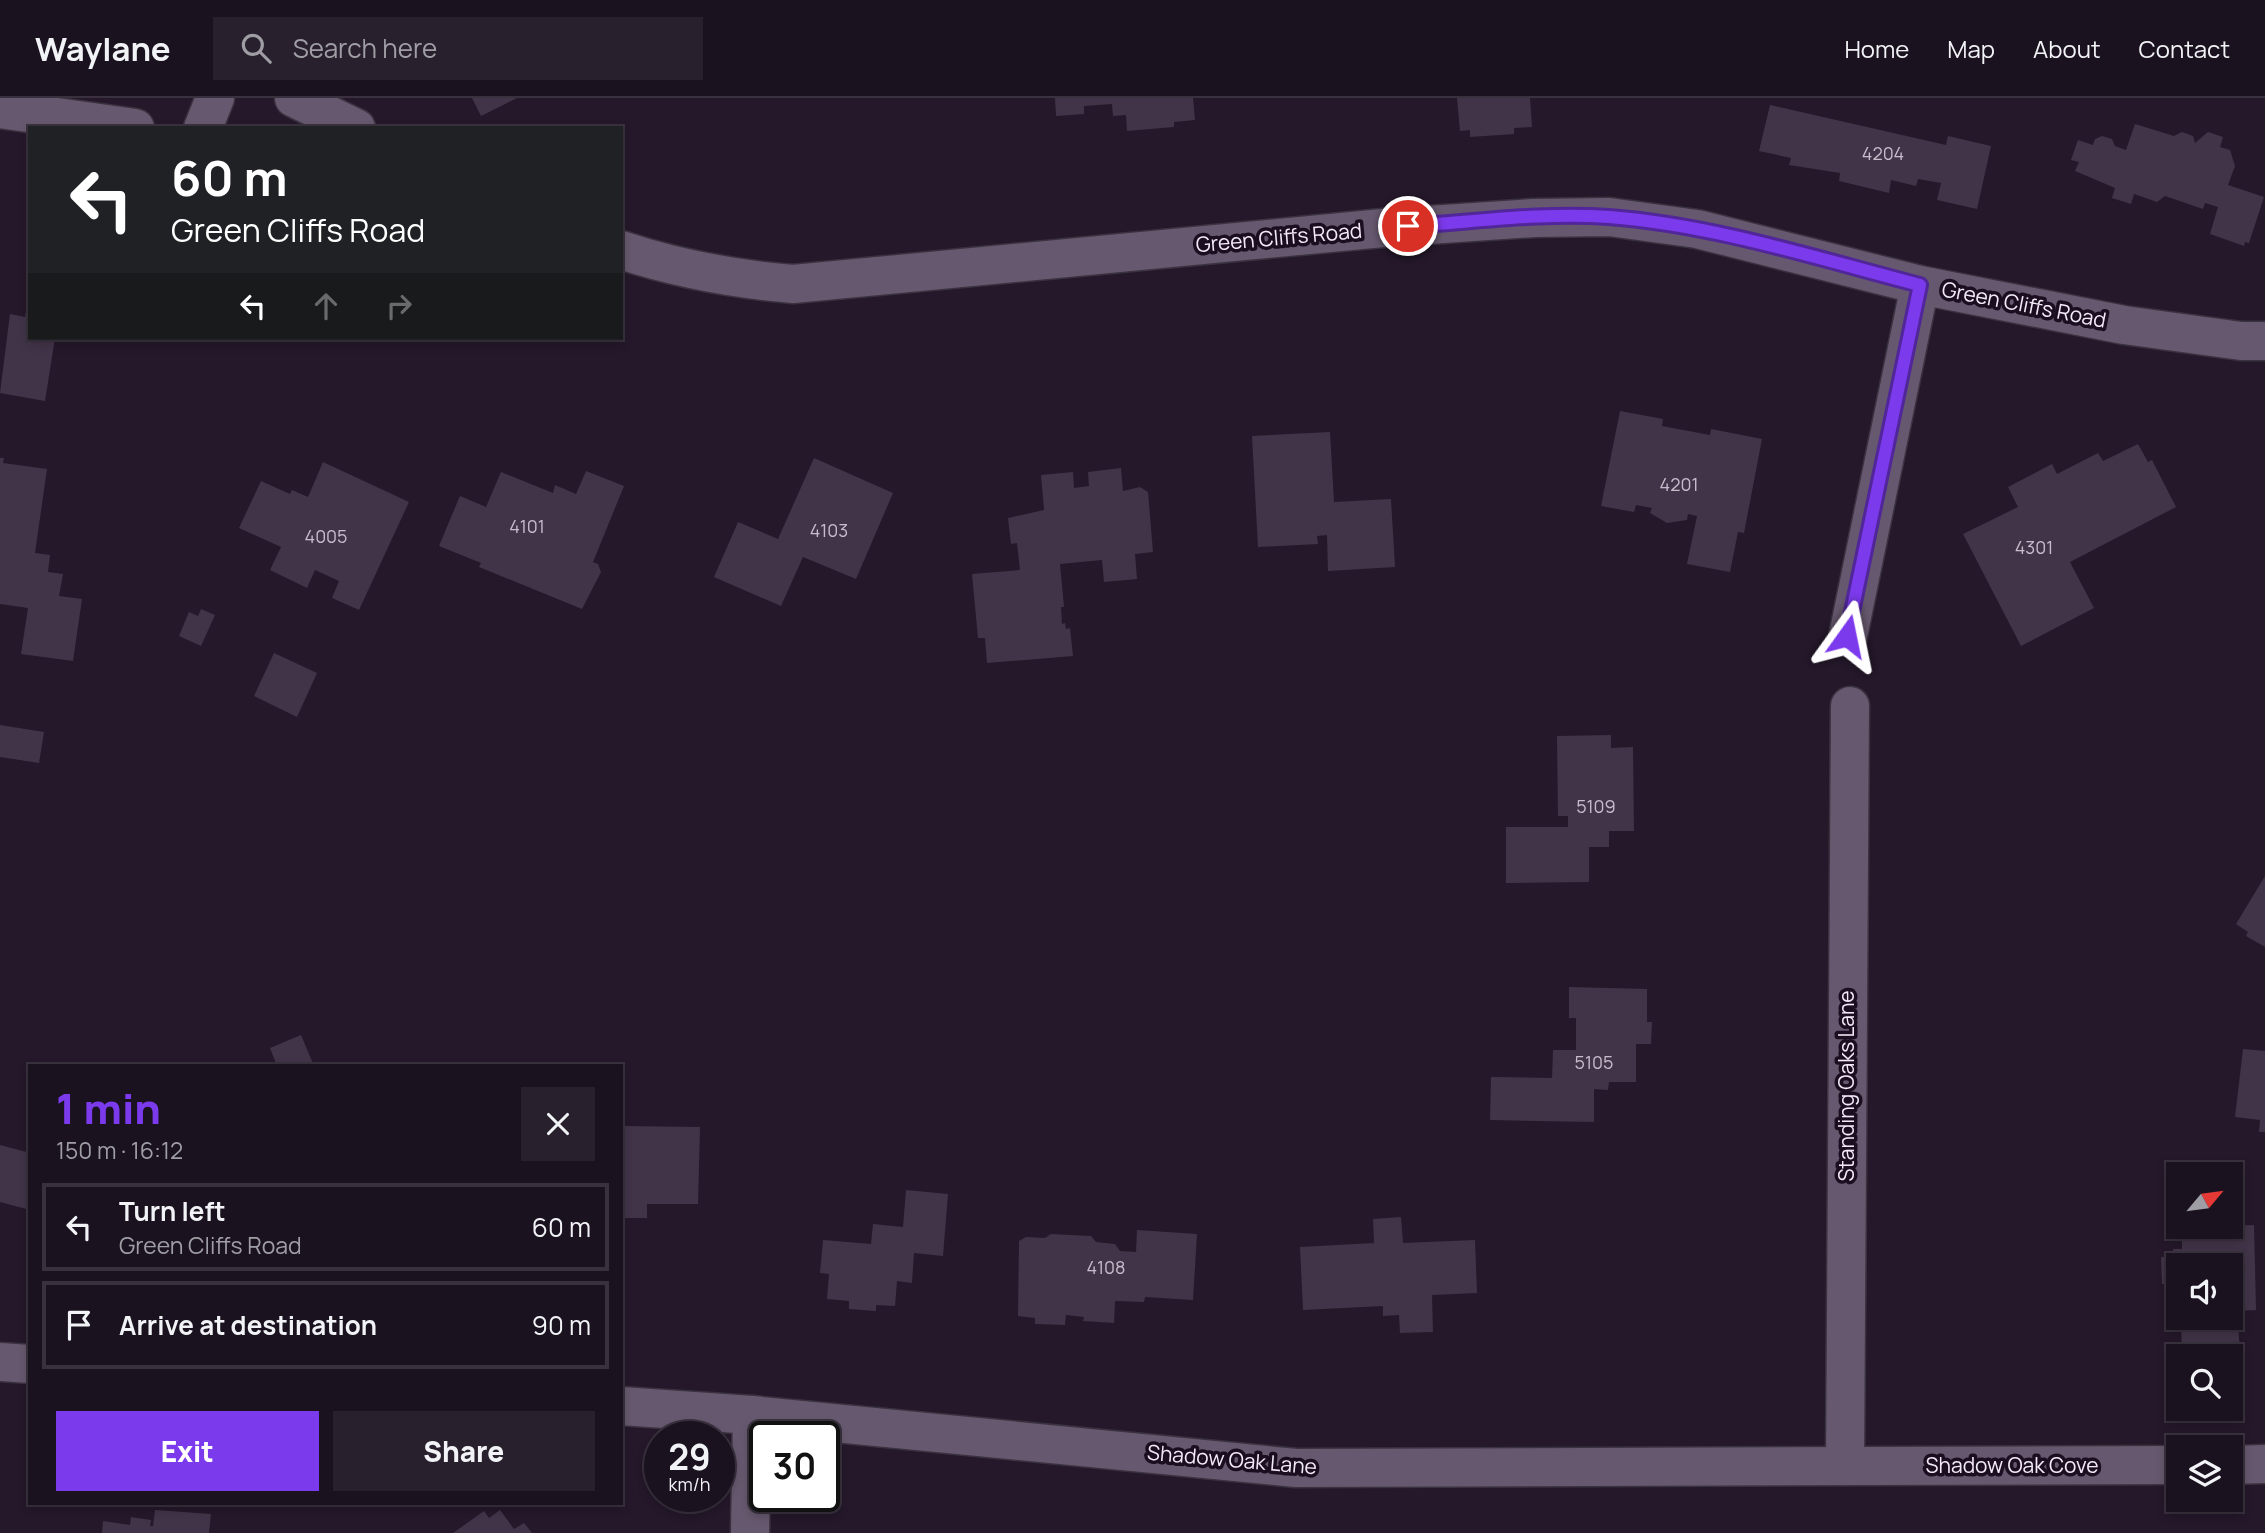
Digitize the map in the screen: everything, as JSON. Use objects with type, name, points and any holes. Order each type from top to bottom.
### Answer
[{"type":"street","points":[[204,126],[215,98]]},
{"type":"street","points":[[293,98],[352,126]]},
{"type":"street","points":[[0,109],[121,126]]},
{"type":"street","name":"Green Cliffs Road","points":[[623,251],[733,279],[793,284],[1383,228],[1534,218],[1609,217],[1697,229],[1920,285],[2136,327],[2241,341],[2265,341]]},
{"type":"street","points":[[1847,636],[1920,285]]},
{"type":"street","name":"Standing Oaks Lane","points":[[1845,1466],[1850,706]]},
{"type":"street","points":[[0,1362],[28,1364]]},
{"type":"street","name":"Shadow Oak Lane","points":[[623,1406],[752,1415],[1296,1468],[1845,1466]]},
{"type":"street","points":[[751,1533],[752,1415]]},
{"type":"street","name":"Shadow Oak Cove","points":[[1845,1466],[2166,1465]]},
{"type":"street","points":[[2243,1465],[2265,1465]]},
{"type":"building","points":[[472,98],[517,98],[481,116]]},
{"type":"building","points":[[1055,98],[1193,98],[1195,120],[1174,122],[1174,127],[1127,131],[1126,115],[1113,116],[1112,104],[1084,106],[1084,114],[1056,116]]},
{"type":"building","points":[[1457,98],[1530,98],[1532,127],[1514,128],[1514,134],[1470,137],[1470,130],[1460,131]]},
{"type":"building","points":[[1770,105],[1946,145],[1948,136],[1991,146],[1977,209],[1937,200],[1941,183],[1918,179],[1916,186],[1891,180],[1889,193],[1839,181],[1840,173],[1789,165],[1791,158],[1759,151]]},
{"type":"building","points":[[2135,124],[2174,136],[2182,132],[2193,136],[2195,143],[2208,132],[2223,137],[2220,147],[2230,150],[2235,166],[2228,185],[2264,197],[2249,243],[2245,242],[2244,246],[2210,234],[2218,207],[2205,203],[2203,209],[2165,196],[2157,202],[2134,194],[2131,204],[2112,198],[2115,188],[2075,171],[2079,162],[2071,160],[2078,140],[2093,145],[2095,139],[2102,136],[2112,139],[2115,146],[2126,150]]},
{"type":"building","points":[[28,299],[28,340],[55,340],[45,401],[0,393],[10,314],[25,317]]},
{"type":"building","points":[[1620,411],[1663,419],[1662,426],[1710,435],[1711,429],[1762,439],[1744,533],[1738,532],[1730,572],[1687,564],[1697,516],[1688,514],[1687,520],[1667,523],[1650,513],[1652,508],[1636,505],[1634,512],[1601,506]]},
{"type":"building","points":[[1330,432],[1334,502],[1391,499],[1395,567],[1328,571],[1327,535],[1317,536],[1318,544],[1258,547],[1252,436]]},
{"type":"building","points":[[2138,444],[2148,462],[2152,460],[2176,507],[2070,562],[2094,608],[2021,646],[1963,534],[2018,507],[2008,487],[2052,464],[2057,474],[2098,453],[2103,461]]},
{"type":"building","points":[[0,458],[4,458],[3,463],[47,469],[35,553],[50,555],[48,572],[63,574],[59,596],[82,599],[73,661],[21,654],[28,608],[0,604]]},
{"type":"building","points":[[814,458],[893,493],[856,579],[803,557],[781,606],[714,577],[738,522],[778,539]]},
{"type":"building","points":[[323,462],[409,502],[359,610],[332,598],[339,581],[315,570],[307,588],[270,570],[281,547],[239,528],[261,481],[290,494],[292,490],[308,497]]},
{"type":"building","points":[[1121,468],[1123,491],[1140,487],[1148,492],[1153,552],[1135,554],[1137,579],[1104,582],[1102,560],[1060,564],[1064,607],[1061,607],[1062,624],[1065,623],[1066,629],[1070,628],[1073,656],[987,663],[985,638],[978,638],[972,574],[1020,570],[1017,543],[1011,544],[1008,518],[1044,510],[1041,475],[1073,472],[1074,488],[1089,486],[1088,472]]},
{"type":"building","points":[[586,471],[624,486],[593,562],[598,564],[601,572],[582,609],[479,567],[481,563],[439,546],[460,496],[486,507],[501,472],[553,493],[555,485],[576,494]]},
{"type":"building","points":[[201,609],[215,615],[201,646],[179,636],[189,612],[198,616]]},
{"type":"building","points":[[274,653],[317,673],[297,717],[254,696]]},
{"type":"building","points":[[0,725],[44,732],[39,763],[0,757]]},
{"type":"building","points":[[1611,735],[1611,748],[1633,747],[1634,831],[1609,831],[1609,847],[1589,847],[1589,882],[1506,883],[1506,827],[1568,827],[1568,816],[1558,816],[1557,736]]},
{"type":"building","points":[[2265,876],[2265,947],[2246,936],[2248,932],[2236,924]]},
{"type":"building","points":[[1569,987],[1647,989],[1647,1022],[1652,1022],[1651,1044],[1636,1044],[1636,1082],[1609,1082],[1608,1090],[1594,1089],[1594,1122],[1490,1120],[1491,1077],[1552,1078],[1553,1050],[1576,1050],[1576,1018],[1569,1018]]},
{"type":"building","points":[[301,1035],[313,1064],[276,1064],[270,1048]]},
{"type":"building","points":[[2243,1049],[2265,1051],[2265,1132],[2259,1132],[2260,1120],[2235,1117]]},
{"type":"building","points":[[623,1126],[700,1127],[698,1204],[647,1204],[647,1218],[623,1218]]},
{"type":"building","points":[[0,1145],[28,1152],[28,1209],[0,1202]]},
{"type":"building","points":[[906,1190],[948,1194],[943,1256],[914,1253],[912,1283],[897,1281],[895,1306],[876,1305],[876,1311],[849,1309],[849,1301],[827,1299],[829,1274],[820,1273],[823,1240],[871,1244],[873,1224],[903,1227]]},
{"type":"building","points":[[1401,1217],[1403,1243],[1475,1240],[1477,1293],[1432,1295],[1433,1332],[1400,1333],[1399,1315],[1383,1316],[1383,1306],[1303,1310],[1300,1247],[1374,1243],[1373,1219]]},
{"type":"building","points":[[2244,1225],[2254,1225],[2256,1310],[2243,1311],[2243,1253],[2173,1253],[2173,1249],[2182,1249],[2182,1239],[2244,1239]]},
{"type":"building","points":[[1137,1230],[1197,1234],[1193,1300],[1145,1297],[1144,1302],[1115,1301],[1114,1323],[1083,1321],[1084,1317],[1066,1315],[1065,1325],[1035,1324],[1035,1318],[1018,1316],[1019,1241],[1026,1237],[1045,1238],[1051,1234],[1091,1236],[1096,1242],[1115,1244],[1120,1251],[1136,1252]]},
{"type":"building","points":[[2161,1257],[2166,1257],[2166,1284],[2162,1284]]},
{"type":"building","points":[[2181,1330],[2238,1330],[2239,1344],[2182,1344]]},
{"type":"building","points":[[155,1510],[211,1514],[209,1533],[102,1533],[103,1521],[130,1525],[131,1517],[151,1520],[150,1526],[153,1526]]},
{"type":"building","points":[[500,1510],[514,1529],[524,1523],[532,1533],[453,1533],[484,1511],[489,1518]]},
{"type":"route","points":[[1408,226],[1534,218],[1609,217],[1697,229],[1920,285],[1847,636]]}]
